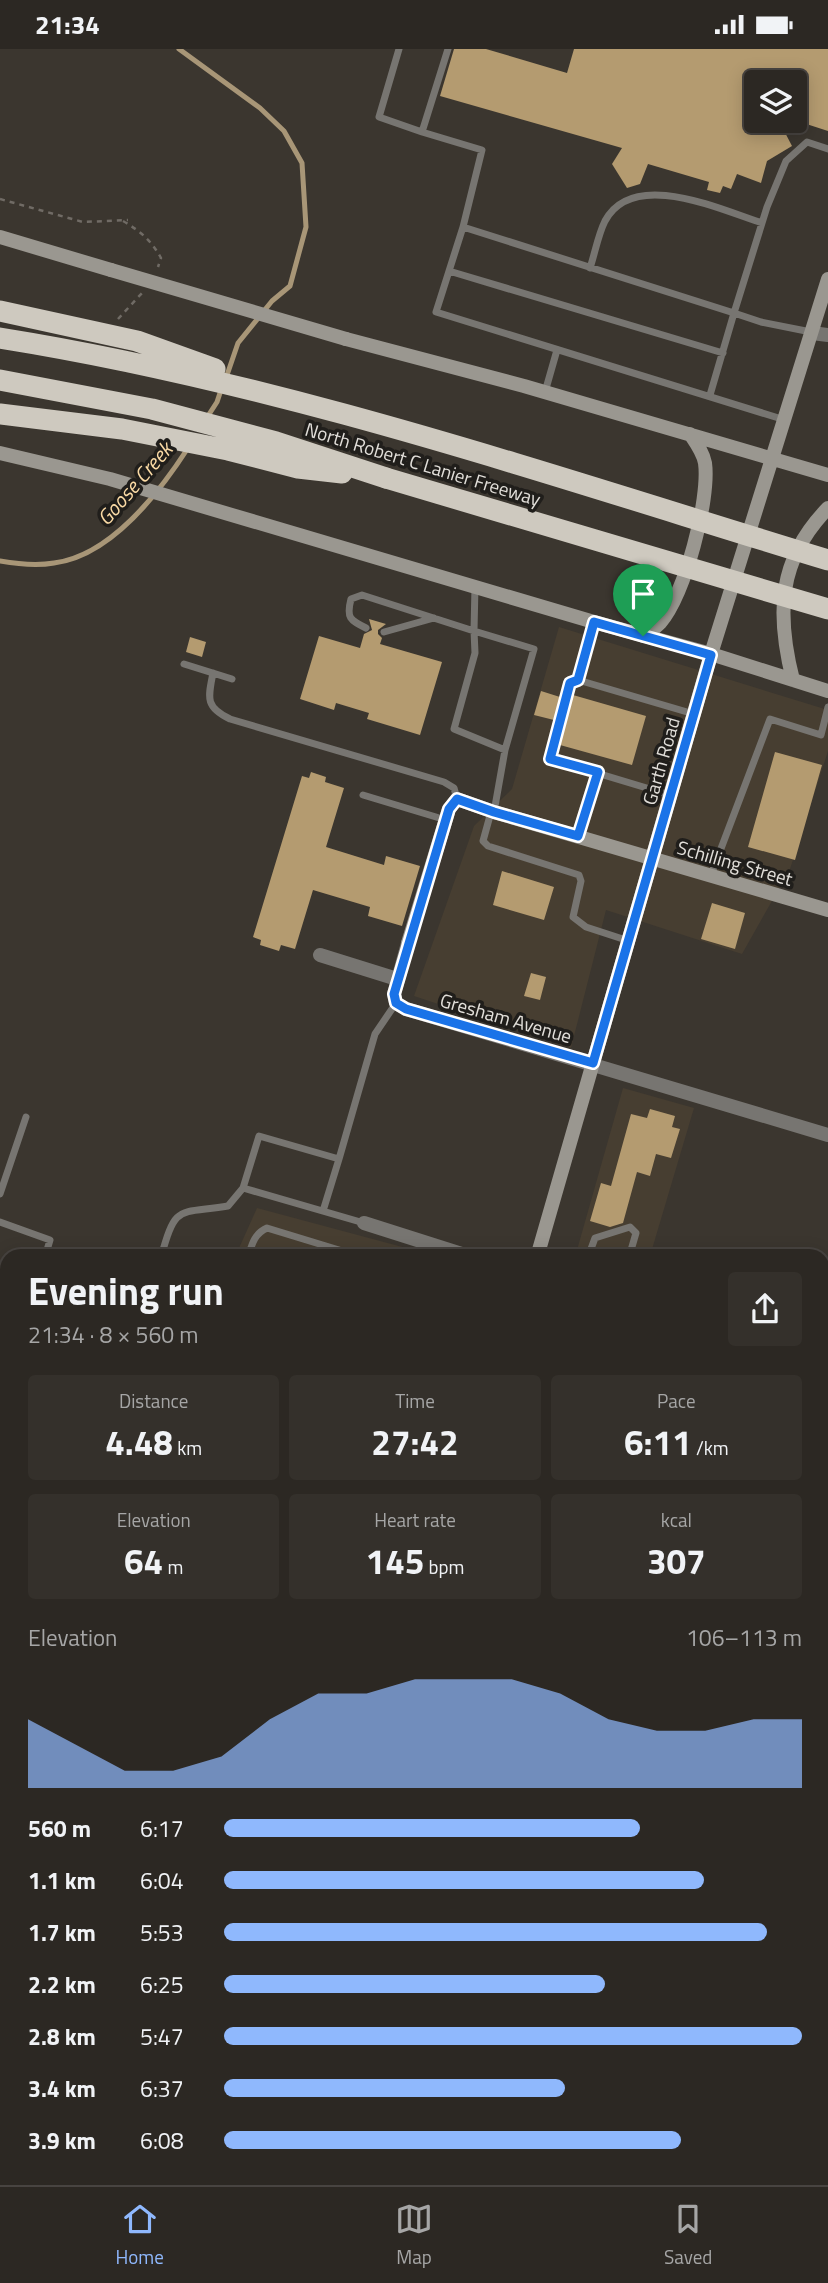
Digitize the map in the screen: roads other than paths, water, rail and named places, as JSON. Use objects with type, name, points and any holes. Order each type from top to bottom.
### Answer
[{"type":"highway","points":[[0,311],[137,341],[309,403]]},
{"type":"highway","name":"North Robert C Lanier Freeway","points":[[0,338],[117,358],[309,403],[828,560]]},
{"type":"highway","name":"North Robert C Lanier Freeway","points":[[0,380],[164,412],[276,442],[386,478],[828,609]]},
{"type":"highway","points":[[0,414],[122,429],[228,450],[298,468],[386,478]]},
{"type":"main road","points":[[0,237],[346,339],[545,392],[828,475]]},
{"type":"main road","name":"Garth Road","points":[[539,1249],[711,655],[828,279]]},
{"type":"main road","points":[[643,636],[660,622],[675,596],[690,559],[703,508],[705,461],[690,434]]},
{"type":"main road","points":[[0,453],[98,476],[828,691]]},
{"type":"main road","points":[[793,680],[785,649],[784,589],[803,535],[828,507]]},
{"type":"main road","points":[[408,943],[449,809],[457,799]]},
{"type":"main road","name":"Schilling Street","points":[[457,799],[492,812],[828,910]]},
{"type":"street","points":[[812,333],[828,335]]},
{"type":"street","points":[[396,1003],[394,994],[397,979],[408,943]]},
{"type":"street","points":[[320,955],[397,979]]},
{"type":"street","name":"Gresham Avenue","points":[[396,1003],[406,1009],[828,1135]]},
{"type":"street","points":[[364,1223],[446,1249]]},
{"type":"lane","points":[[399,49],[379,117],[482,150],[463,227],[436,312],[785,420]]},
{"type":"lane","points":[[422,132],[447,49]]},
{"type":"lane","points":[[710,395],[762,223],[786,161],[807,142],[828,149]]},
{"type":"lane","points":[[590,268],[605,221],[613,210],[631,198],[654,194],[674,195],[762,223]]},
{"type":"lane","points":[[463,227],[761,322],[812,333]]},
{"type":"lane","points":[[449,271],[723,353]]},
{"type":"lane","points":[[545,392],[556,350]]},
{"type":"lane","points":[[475,586],[475,653],[454,729],[505,750]]},
{"type":"lane","points":[[366,628],[352,620],[349,614],[351,599],[362,595],[534,649],[483,841],[488,846],[579,875],[581,881],[573,917],[586,927],[629,941]]},
{"type":"lane","points":[[384,632],[433,618]]},
{"type":"lane","points":[[578,680],[594,622]]},
{"type":"lane","points":[[184,664],[232,678]]},
{"type":"lane","points":[[213,673],[209,698],[216,713],[444,782],[454,788],[457,799]]},
{"type":"lane","points":[[671,796],[550,759],[570,683],[578,680],[694,714]]},
{"type":"lane","points":[[711,876],[770,719],[821,735],[828,707]]},
{"type":"lane","points":[[578,836],[598,772]]},
{"type":"lane","points":[[363,795],[446,820]]},
{"type":"lane","points":[[323,1211],[375,1034],[396,1003]]},
{"type":"lane","points":[[0,1194],[26,1117]]},
{"type":"lane","points":[[163,1249],[169,1227],[176,1216],[185,1211],[228,1206],[243,1188],[259,1136],[339,1159]]},
{"type":"lane","points":[[243,1188],[364,1223]]},
{"type":"lane","points":[[0,1222],[50,1240],[47,1249]]},
{"type":"lane","points":[[591,1249],[595,1238],[630,1227],[636,1233],[631,1249]]},
{"type":"lane","points":[[251,1249],[258,1232],[267,1228],[336,1249]]},
{"type":"lane","points":[[420,1249],[422,1241]]},
{"type":"waterway","name":"Goose Creek","points":[[179,49],[260,108],[284,131],[302,163],[306,227],[290,286],[272,301],[238,343],[226,378]]},
{"type":"waterway","name":"Goose Creek","points":[[206,419],[217,402],[222,387]]},
{"type":"waterway","name":"Goose Creek","points":[[0,561],[47,564],[75,558],[94,548],[131,520],[148,502],[188,448]]}]
